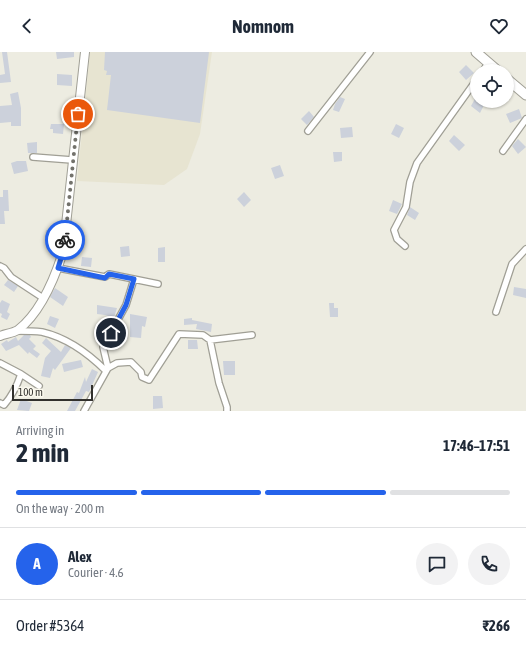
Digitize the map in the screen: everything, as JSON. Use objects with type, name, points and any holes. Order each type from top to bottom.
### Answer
[{"type":"main road","points":[[476,52],[488,63]]},
{"type":"main road","points":[[514,85],[526,95]]},
{"type":"street","points":[[17,331],[36,309],[43,298],[58,268],[63,252],[85,52]]},
{"type":"street","points":[[308,131],[370,52]]},
{"type":"street","points":[[406,246],[397,239],[394,230],[406,207],[410,182],[417,162],[470,89]]},
{"type":"street","points":[[503,151],[526,120]]},
{"type":"street","points":[[33,157],[72,160]]},
{"type":"street","points":[[496,312],[512,264],[526,249]]},
{"type":"street","points":[[0,266],[4,268],[10,278],[43,298]]},
{"type":"street","points":[[58,268],[105,278],[109,274],[158,284]]},
{"type":"street","points":[[107,370],[103,346],[126,305],[134,279]]},
{"type":"street","points":[[0,336],[17,331],[42,332],[67,341],[93,358],[107,370]]},
{"type":"street","points":[[84,411],[107,370],[117,363],[131,362],[141,372],[142,376],[149,380],[179,334],[203,335],[210,340],[252,335]]},
{"type":"street","points":[[210,340],[219,383],[227,407],[226,411]]},
{"type":"street","points":[[0,363],[39,386]]},
{"type":"street","points":[[0,403],[4,405],[12,396],[18,385],[20,374]]},
{"type":"shaded area","points":[[90,52],[212,52],[200,134],[187,169],[164,185],[77,181]]},
{"type":"building","points":[[2,52],[7,52],[11,82],[0,83],[0,75],[5,74]]},
{"type":"building","points":[[56,52],[74,52],[74,57],[57,59]]},
{"type":"building","points":[[105,52],[209,52],[200,123],[107,110],[111,75],[106,75],[107,71],[104,70]]},
{"type":"building","points":[[466,65],[470,69],[470,76],[466,80],[459,72]]},
{"type":"building","points":[[57,74],[72,75],[72,86],[57,85]]},
{"type":"building","points":[[18,92],[21,108],[21,126],[11,126],[11,122],[0,123],[0,106],[12,105],[10,94]]},
{"type":"building","points":[[340,97],[345,99],[339,112],[333,110]]},
{"type":"building","points":[[474,108],[482,108],[480,113]]},
{"type":"building","points":[[519,109],[522,118],[510,123],[506,114]]},
{"type":"building","points":[[309,111],[314,117],[307,125],[301,119]]},
{"type":"building","points":[[51,124],[64,124],[63,134],[53,133],[53,129],[50,129]]},
{"type":"building","points":[[396,124],[404,128],[399,138],[391,134]]},
{"type":"building","points":[[352,127],[353,137],[341,138],[340,128]]},
{"type":"building","points":[[454,135],[465,145],[459,151],[449,141]]},
{"type":"building","points":[[518,139],[526,147],[518,154],[512,146]]},
{"type":"building","points":[[37,142],[37,153],[28,153],[27,143]]},
{"type":"building","points":[[333,152],[342,152],[342,161],[334,162]]},
{"type":"building","points":[[26,161],[28,171],[14,174],[11,163]]},
{"type":"building","points":[[280,165],[284,176],[275,179],[271,168]]},
{"type":"building","points":[[3,190],[8,190],[9,211],[4,211],[5,224],[0,224],[0,197],[3,197]]},
{"type":"building","points":[[244,192],[251,200],[244,207],[237,199]]},
{"type":"building","points":[[393,200],[402,204],[397,214],[389,211]]},
{"type":"building","points":[[410,207],[419,213],[415,220],[407,215]]},
{"type":"building","points":[[46,230],[56,232],[55,240],[45,238]]},
{"type":"building","points":[[129,246],[130,256],[121,257],[120,247]]},
{"type":"building","points":[[165,247],[165,262],[158,262],[158,248]]},
{"type":"building","points":[[82,257],[92,258],[91,267],[81,266]]},
{"type":"building","points":[[8,280],[18,286],[14,292],[4,285]]},
{"type":"building","points":[[514,287],[526,289],[526,298],[513,295]]},
{"type":"building","points":[[55,288],[68,297],[63,306],[50,297]]},
{"type":"building","points":[[2,300],[10,304],[7,312],[10,314],[7,320],[1,317],[2,314],[0,313],[0,303]]},
{"type":"building","points":[[329,303],[334,303],[334,308],[338,308],[338,317],[330,317]]},
{"type":"building","points":[[97,305],[117,308],[114,318],[97,314]]},
{"type":"building","points":[[130,314],[147,317],[145,327],[142,326],[141,338],[130,337]]},
{"type":"building","points":[[50,316],[59,319],[55,328],[47,324]]},
{"type":"building","points":[[192,318],[192,320],[212,324],[211,332],[196,329],[197,324],[184,325],[184,319]]},
{"type":"building","points":[[24,335],[30,335],[31,337],[29,339],[36,346],[33,349],[40,354],[37,358],[29,352],[28,354],[19,345],[6,351],[1,344],[16,337],[18,341]]},
{"type":"building","points":[[46,338],[61,352],[65,345],[71,348],[55,370],[53,368],[50,378],[41,376],[45,358],[51,351],[42,343]]},
{"type":"building","points":[[188,340],[197,340],[198,349],[188,349]]},
{"type":"building","points":[[81,360],[83,367],[64,372],[62,364]]},
{"type":"building","points":[[223,361],[235,361],[235,375],[224,375]]},
{"type":"building","points":[[92,369],[98,372],[89,392],[86,391],[75,411],[67,411],[77,392],[79,393],[85,377],[86,382]]},
{"type":"building","points":[[153,396],[162,396],[163,408],[153,409]]},
{"type":"building","points":[[21,399],[32,403],[29,411],[17,410]]},
{"type":"way so far","points":[[65,240],[72,160],[78,114]]},
{"type":"route","points":[[65,240],[58,268],[105,278],[109,274],[134,279],[126,305],[111,333]]}]
